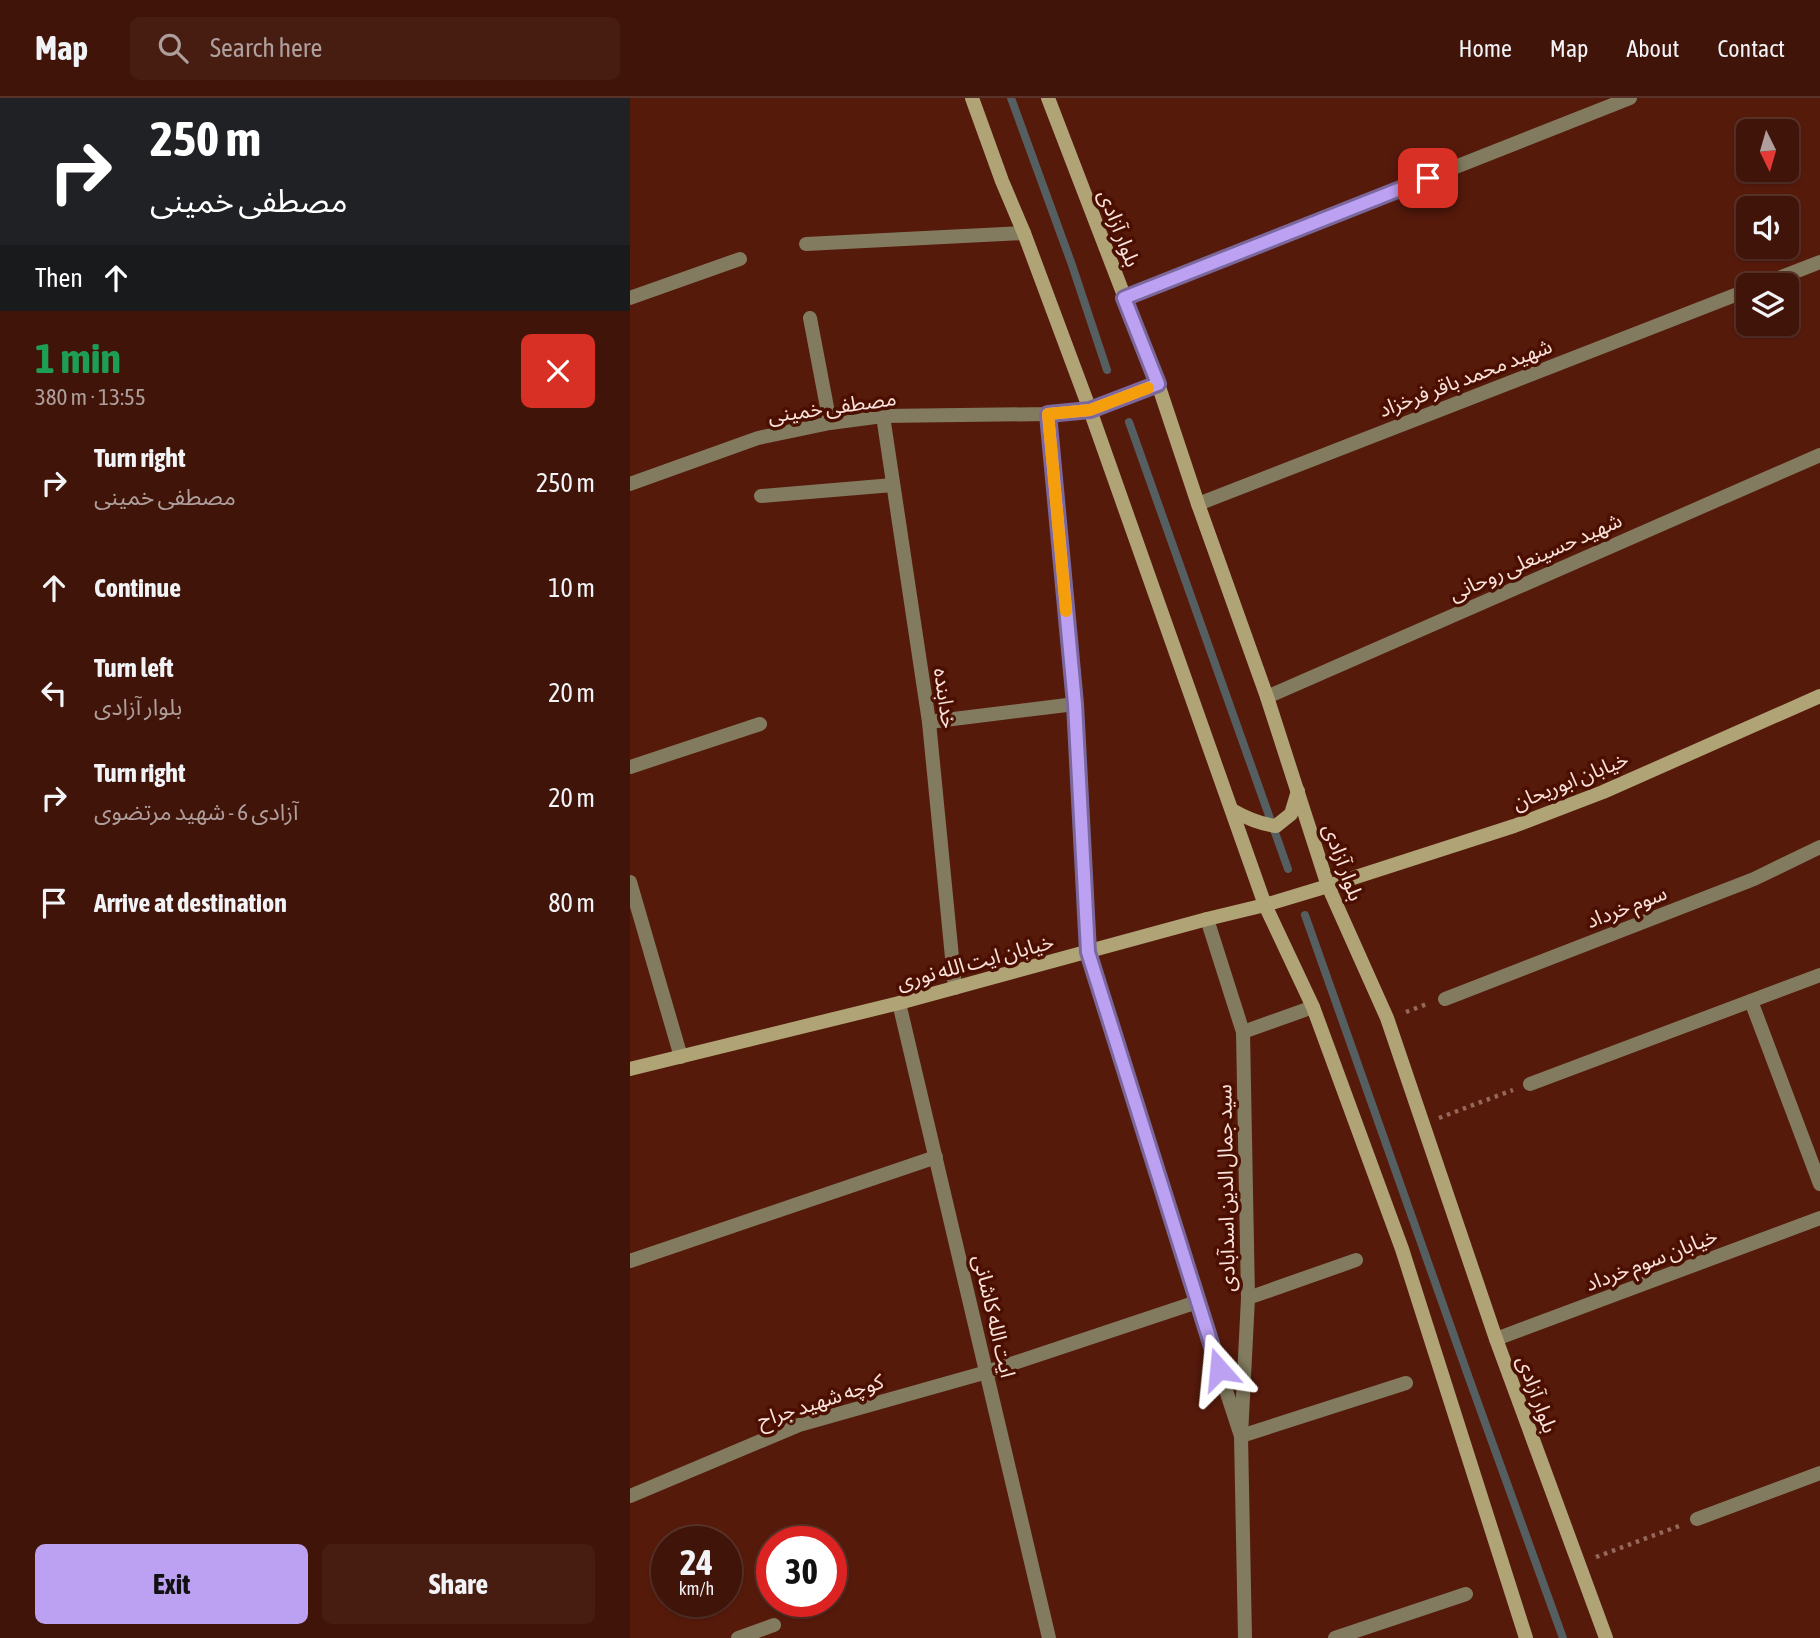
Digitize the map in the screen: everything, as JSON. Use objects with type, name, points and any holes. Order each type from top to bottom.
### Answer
[{"type":"main road","points":[[972,98],[1090,410],[1265,905],[1313,1007],[1402,1249],[1526,1638]]},
{"type":"main road","name":"بلوار آزادی","points":[[1048,98],[1158,384],[1267,696],[1328,886],[1387,1018],[1496,1339],[1606,1638]]},
{"type":"main road","name":"خیابان ابوریحان","points":[[1328,886],[1514,826],[1603,792],[1820,696]]},
{"type":"main road","points":[[1231,810],[1262,824],[1276,826],[1291,814],[1298,791]]},
{"type":"main road","name":"خیابان ایت الله نوری","points":[[630,1069],[899,1003],[1328,886]]},
{"type":"street","points":[[1124,298],[1630,98]]},
{"type":"street","points":[[806,244],[1024,233]]},
{"type":"street","points":[[630,298],[740,259]]},
{"type":"street","points":[[1792,273],[1820,262]]},
{"type":"street","name":"شهید محمد باقر فرخزاد","points":[[1198,504],[1736,295]]},
{"type":"street","points":[[810,318],[830,423]]},
{"type":"street","name":"مصطفی خمینی","points":[[630,484],[758,439],[830,423],[883,416],[1048,414],[1090,410],[1158,384]]},
{"type":"street","points":[[1048,414],[1075,704],[1088,952],[1241,1436],[1406,1383]]},
{"type":"street","name":"خدابنده","points":[[883,416],[929,722],[955,988]]},
{"type":"street","name":"شهید حسینعلی روحانی","points":[[1267,696],[1820,455]]},
{"type":"street","points":[[761,496],[893,485]]},
{"type":"street","points":[[929,722],[1075,704]]},
{"type":"street","points":[[630,767],[760,724]]},
{"type":"street","name":"سوم خرداد","points":[[1445,999],[1754,879],[1820,847]]},
{"type":"street","points":[[630,883],[681,1057]]},
{"type":"street","name":"سید جمال الدین اسدآبادی","points":[[1207,919],[1243,1032],[1248,1298],[1241,1436],[1245,1638]]},
{"type":"street","points":[[1530,1084],[1820,975]]},
{"type":"street","points":[[1751,1001],[1820,1184]]},
{"type":"street","name":"ایت الله کاشانی","points":[[899,1003],[1049,1638]]},
{"type":"street","points":[[1243,1032],[1313,1007]]},
{"type":"street","points":[[630,1261],[936,1157]]},
{"type":"street","name":"خیابان سوم خرداد","points":[[1496,1339],[1820,1218]]},
{"type":"street","points":[[1248,1298],[1356,1260]]},
{"type":"street","name":"کوچه شهید جراح","points":[[630,1496],[799,1425],[987,1372],[1197,1303]]},
{"type":"street","points":[[1697,1519],[1820,1473]]},
{"type":"street","points":[[1335,1638],[1466,1594]]},
{"type":"street","points":[[737,1638],[774,1625]]},
{"type":"path","points":[[1387,1018],[1445,999]]},
{"type":"path","points":[[1423,1124],[1530,1084]]},
{"type":"path","points":[[1578,1563],[1697,1519]]},
{"type":"waterway","points":[[1011,98],[1107,370]]},
{"type":"waterway","points":[[1129,422],[1288,869]]},
{"type":"waterway","points":[[1305,915],[1563,1638]]},
{"type":"slow traffic","points":[[1066,611],[1048,414],[1090,410],[1148,388]]},
{"type":"route","points":[[1219,1369],[1088,952],[1075,704],[1048,414],[1090,410],[1158,384],[1124,298],[1428,178]]}]
